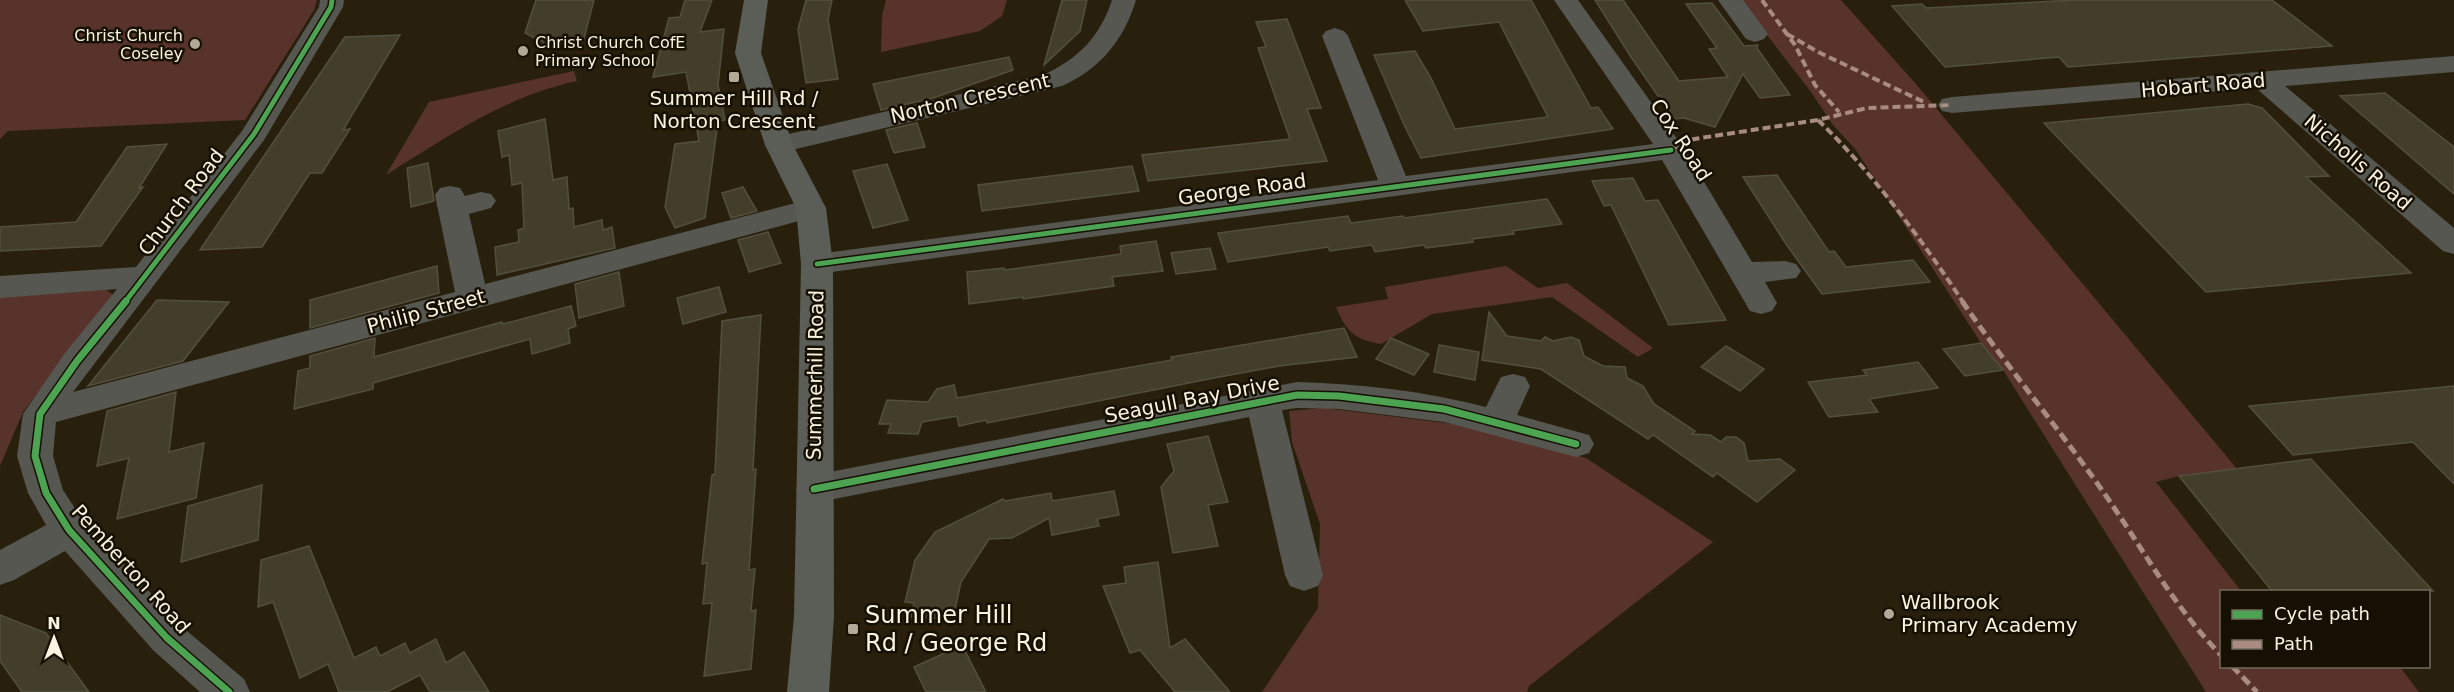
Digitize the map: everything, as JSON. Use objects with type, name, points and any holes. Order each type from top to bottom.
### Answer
[{"type":"main road","name":"Summerhill Road","points":[[756,0],[747,53],[779,145],[811,208],[817,264],[814,616],[808,692]]},
{"type":"street","name":"Church Road","points":[[40,414],[77,361],[145,277],[254,134],[331,7],[333,0]]},
{"type":"street","name":"Norton Crescent","points":[[779,145],[1031,86],[1063,76],[1100,50],[1119,18],[1124,0]]},
{"type":"street","name":"Cox Road","points":[[1566,0],[1671,150],[1761,303]]},
{"type":"street","points":[[1730,0],[1755,34]]},
{"type":"street","points":[[1335,36],[1395,185]]},
{"type":"street","name":"Hobart Road","points":[[1952,105],[2454,64]]},
{"type":"street","name":"Nicholls Road","points":[[2262,80],[2454,244]]},
{"type":"street","name":"George Road","points":[[817,264],[1395,185],[1671,150]]},
{"type":"street","points":[[472,299],[451,202],[481,201]]},
{"type":"street","name":"Philip Street","points":[[40,414],[811,208]]},
{"type":"street","points":[[1744,273],[1785,271]]},
{"type":"street","points":[[0,287],[145,277]]},
{"type":"street","points":[[1497,422],[1513,386]]},
{"type":"street","name":"Seagull Bay Drive","points":[[814,489],[1297,395],[1339,396],[1444,409],[1576,444]]},
{"type":"street","points":[[1263,401],[1304,575]]},
{"type":"street","name":"Pemberton Road","points":[[40,414],[35,456],[46,493],[69,530],[167,638],[229,692]]},
{"type":"street","points":[[0,569],[69,530]]},
{"type":"shaded area","points":[[0,0],[317,0],[314,10],[245,120],[8,131],[0,139]]},
{"type":"shaded area","points":[[886,0],[1007,0],[1002,16],[980,31],[881,52],[882,16]]},
{"type":"shaded area","points":[[1740,0],[1841,0],[1916,84],[2238,470],[2179,476],[2156,482],[2240,590],[2220,590],[2220,668],[2401,668],[2419,692],[2206,692],[2003,370],[1981,343],[1856,150],[1833,125],[1811,92]]},
{"type":"shaded area","points":[[574,71],[577,81],[501,107],[386,175],[429,102]]},
{"type":"shaded area","points":[[1506,266],[1538,288],[1567,283],[1653,348],[1638,357],[1552,297],[1432,314],[1381,344],[1358,337],[1348,329],[1336,307],[1388,299],[1385,287]]},
{"type":"shaded area","points":[[102,286],[113,295],[23,412],[0,466],[0,292]]},
{"type":"shaded area","points":[[1324,408],[1470,426],[1586,458],[1713,542],[1529,686],[1527,692],[1262,692],[1318,608],[1320,524],[1292,442],[1289,411]]},
{"type":"building","points":[[536,0],[594,0],[583,42],[548,45],[525,33]]},
{"type":"building","points":[[685,0],[712,0],[700,32],[724,29],[718,85],[725,120],[718,121],[705,218],[675,228],[665,207],[675,144],[699,141],[686,72],[653,77],[669,18],[680,17]]},
{"type":"building","points":[[806,0],[832,0],[828,19],[838,79],[806,83],[798,29]]},
{"type":"building","points":[[1062,0],[1087,0],[1080,31],[1044,65]]},
{"type":"building","points":[[1405,0],[1531,0],[1591,108],[1598,107],[1613,129],[1421,158],[1374,55],[1415,51],[1431,78],[1455,129],[1548,117],[1499,22],[1423,31]]},
{"type":"building","points":[[1595,0],[1623,0],[1679,81],[1728,77],[1709,49],[1717,48],[1686,4],[1712,3],[1744,46],[1758,45],[1757,48],[1790,95],[1760,98],[1743,74],[1715,127],[1684,118],[1674,119],[1661,96],[1658,96],[1631,57]]},
{"type":"building","points":[[2075,0],[2272,0],[2332,46],[2068,67],[2059,57],[1945,67],[1892,6],[1922,4],[1926,8]]},
{"type":"building","points":[[1287,19],[1321,108],[1307,109],[1327,161],[1148,181],[1142,155],[1290,139],[1258,48],[1266,47],[1256,22]]},
{"type":"building","points":[[400,35],[343,130],[350,129],[322,173],[310,173],[262,247],[200,250],[345,37]]},
{"type":"building","points":[[1009,57],[1013,70],[933,98],[881,110],[873,84]]},
{"type":"building","points":[[2385,93],[2454,147],[2454,194],[2340,96]]},
{"type":"building","points":[[2248,104],[2262,108],[2329,176],[2306,177],[2411,273],[2206,292],[2044,123]]},
{"type":"building","points":[[545,119],[553,180],[567,177],[569,209],[573,208],[574,227],[602,220],[603,230],[612,227],[615,248],[497,275],[495,247],[519,242],[518,230],[524,228],[522,183],[512,185],[509,155],[502,157],[498,131]]},
{"type":"building","points":[[917,123],[925,147],[894,153],[886,130]]},
{"type":"building","points":[[167,144],[139,188],[143,187],[101,246],[0,251],[0,227],[76,222],[127,147]]},
{"type":"building","points":[[428,163],[434,201],[411,207],[407,168]]},
{"type":"building","points":[[887,164],[908,220],[873,228],[853,171]]},
{"type":"building","points":[[1132,166],[1139,191],[982,211],[978,185]]},
{"type":"building","points":[[1777,175],[1829,252],[1834,251],[1846,267],[1913,260],[1930,282],[1822,294],[1786,244],[1743,177]]},
{"type":"building","points":[[1633,178],[1645,201],[1658,200],[1726,320],[1669,325],[1611,205],[1604,206],[1592,181]]},
{"type":"building","points":[[743,187],[757,211],[731,218],[722,193]]},
{"type":"building","points":[[1547,199],[1562,224],[1512,231],[1514,234],[1472,239],[1473,242],[1426,248],[1424,245],[1375,252],[1372,245],[1330,251],[1328,247],[1228,262],[1218,233],[1348,216],[1351,223],[1403,216],[1404,218]]},
{"type":"building","points":[[768,232],[781,263],[749,272],[738,240]]},
{"type":"building","points":[[1156,241],[1163,271],[1112,277],[1114,286],[969,304],[967,272],[1004,268],[1005,270],[1121,254],[1120,246]]},
{"type":"building","points":[[1210,248],[1216,269],[1176,274],[1171,253]]},
{"type":"building","points":[[437,266],[439,293],[310,328],[310,300]]},
{"type":"building","points":[[619,272],[624,306],[579,318],[575,284]]},
{"type":"building","points":[[719,287],[726,312],[683,324],[677,298]]},
{"type":"building","points":[[157,300],[229,302],[183,361],[88,386]]},
{"type":"building","points":[[571,306],[576,326],[568,329],[570,343],[532,354],[530,339],[373,383],[373,389],[294,409],[298,371],[310,368],[310,356],[375,338],[374,357],[502,322],[503,324]]},
{"type":"building","points":[[1489,312],[1507,336],[1541,341],[1545,337],[1553,341],[1571,337],[1579,340],[1584,356],[1603,366],[1625,367],[1627,378],[1643,386],[1654,404],[1695,431],[1692,434],[1710,435],[1721,442],[1726,437],[1736,437],[1744,443],[1748,461],[1780,459],[1795,470],[1757,502],[1717,473],[1713,477],[1653,435],[1648,439],[1541,369],[1482,360]]},
{"type":"building","points":[[761,315],[753,470],[756,469],[749,570],[755,569],[751,611],[756,610],[751,669],[704,676],[712,603],[703,604],[707,563],[702,564],[712,475],[715,474],[722,321]]},
{"type":"building","points":[[1344,328],[1357,357],[1279,366],[987,423],[986,420],[959,426],[957,416],[922,422],[918,434],[888,433],[891,424],[879,424],[887,400],[928,402],[937,389],[954,385],[957,398],[1172,360],[1171,357]]},
{"type":"building","points":[[1391,338],[1429,354],[1414,375],[1376,359]]},
{"type":"building","points":[[1981,343],[2003,370],[1965,376],[1943,349]]},
{"type":"building","points":[[1439,345],[1479,352],[1475,380],[1434,372]]},
{"type":"building","points":[[1726,346],[1764,369],[1740,391],[1701,367]]},
{"type":"building","points":[[1918,362],[1938,388],[1869,399],[1878,412],[1829,417],[1808,382],[1867,375],[1863,370]]},
{"type":"building","points":[[2454,386],[2454,484],[2413,442],[2293,455],[2249,406]]},
{"type":"building","points":[[176,392],[169,452],[204,443],[196,498],[117,519],[129,458],[97,466],[107,411]]},
{"type":"building","points":[[1208,436],[1228,502],[1208,505],[1218,546],[1173,553],[1161,487],[1174,471],[1167,444]]},
{"type":"building","points":[[2311,459],[2433,591],[2271,590],[2179,476]]},
{"type":"building","points":[[262,485],[258,540],[181,562],[188,506]]},
{"type":"building","points":[[1114,491],[1119,515],[1097,519],[1099,526],[1052,535],[1049,518],[1012,538],[989,539],[961,582],[953,619],[911,617],[914,603],[905,602],[915,560],[935,532],[1003,499],[1005,501],[1051,493],[1052,501]]},
{"type":"building","points":[[309,546],[354,658],[376,647],[380,656],[405,643],[410,653],[436,639],[446,663],[464,652],[489,692],[430,692],[420,675],[387,692],[339,692],[328,664],[300,678],[273,602],[258,607],[261,560]]},
{"type":"building","points":[[1158,562],[1170,648],[1185,639],[1230,692],[1175,692],[1140,650],[1130,653],[1103,586],[1126,583],[1124,567]]},
{"type":"building","points":[[0,615],[46,633],[89,692],[22,692],[0,661]]},
{"type":"building","points":[[962,645],[986,692],[926,692],[914,667]]},
{"type":"marked path","points":[[1762,0],[1795,45],[1815,85],[1839,112]]},
{"type":"marked path","points":[[1787,34],[1818,52],[1926,103]]},
{"type":"marked path","points":[[1671,150],[1681,141],[1818,120],[1867,108],[1952,105]]},
{"type":"marked path","points":[[1818,120],[1845,146],[1940,267],[1990,342],[2103,491],[2201,635],[2220,654]]},
{"type":"marked path","points":[[2234,668],[2257,692]]},
{"type":"cycle path","points":[[229,692],[167,638],[69,530],[46,493],[35,456],[40,414],[77,361],[145,277],[254,134],[331,7],[332,0]]},
{"type":"cycle path","points":[[817,264],[1671,150]]},
{"type":"cycle path","points":[[814,489],[1297,395],[1339,396],[1444,409],[1576,444]]},
{"type":"place","name":"Christ Church Coseley","points":[[195,44]]},
{"type":"place","name":"Christ Church CofE Primary School","points":[[523,51]]},
{"type":"place","name":"Summer Hill Rd / Norton Crescent","points":[[734,77]]},
{"type":"place","name":"Wallbrook Primary Academy","points":[[1889,614]]},
{"type":"place","name":"Summer Hill Rd / George Rd","points":[[853,629]]}]
